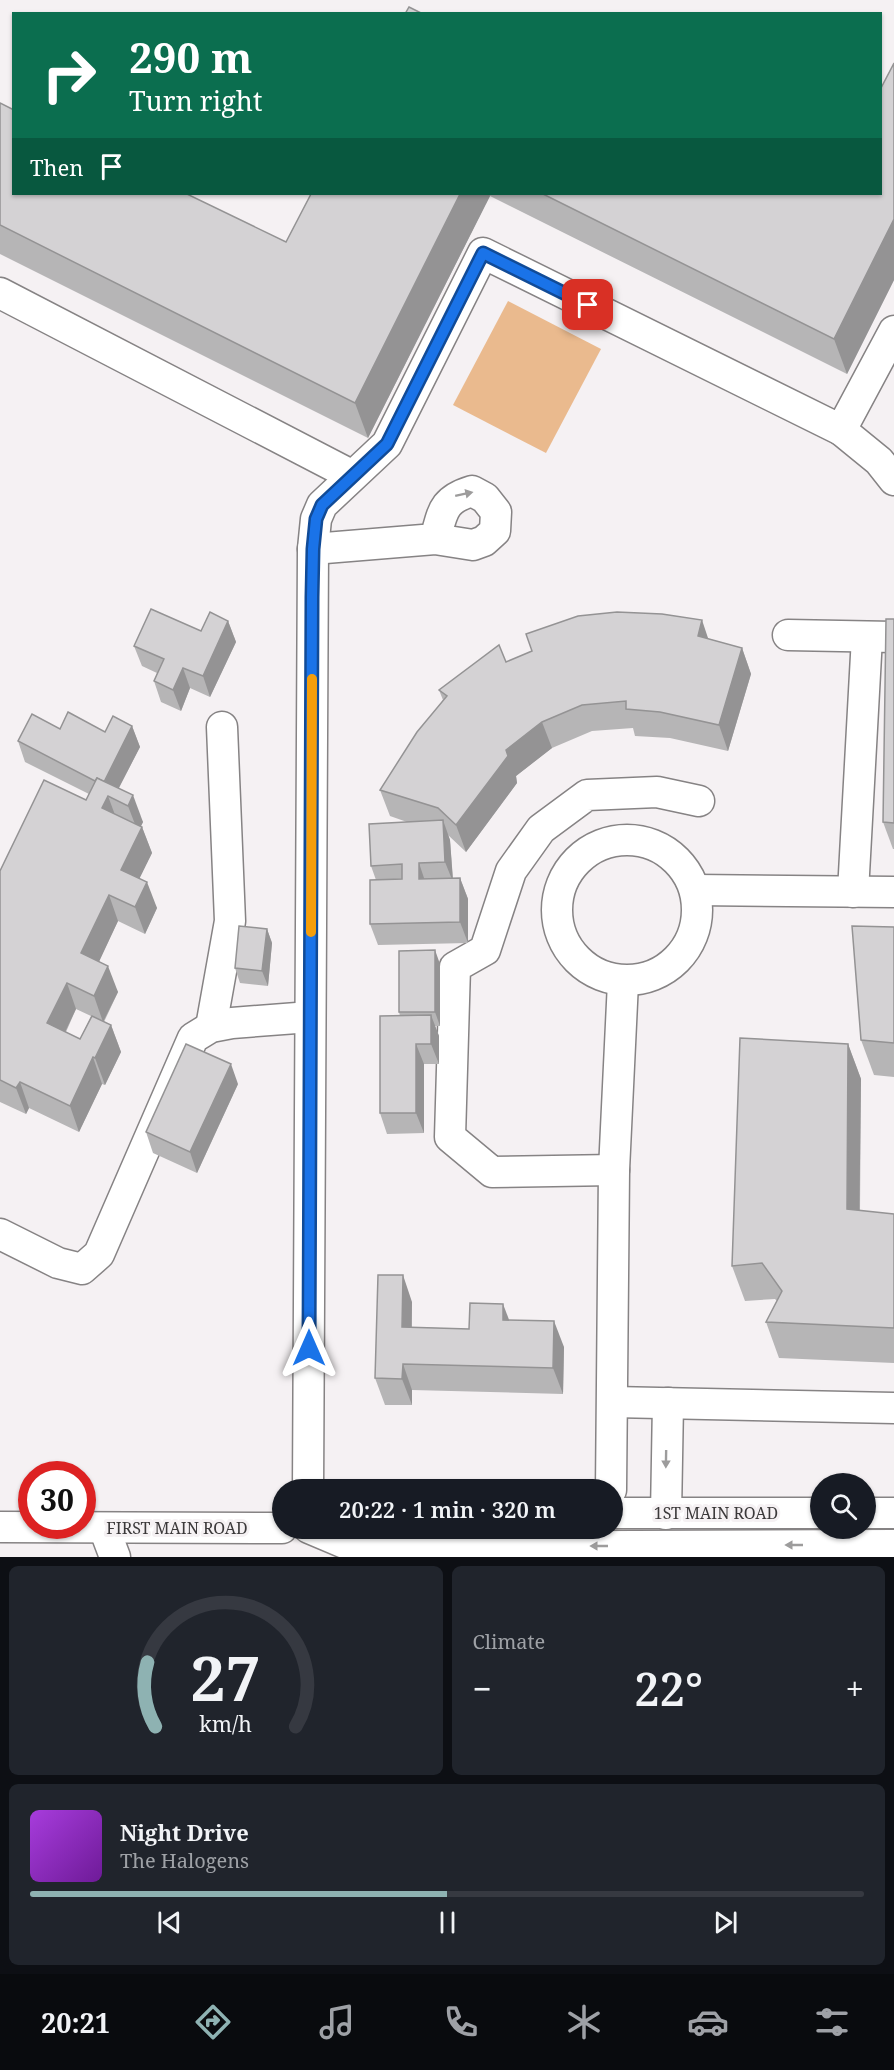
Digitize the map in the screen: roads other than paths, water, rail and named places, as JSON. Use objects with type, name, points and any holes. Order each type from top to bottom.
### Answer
[{"type":"street","points":[[308,1479],[313,549],[316,519],[322,505],[351,475],[387,444],[483,253],[841,430],[879,461],[894,480]]},
{"type":"street","points":[[0,292],[351,475]]},
{"type":"street","points":[[841,430],[894,331]]},
{"type":"street","points":[[313,549],[435,540]]},
{"type":"street","points":[[788,635],[881,637],[853,892]]},
{"type":"street","points":[[211,1028],[230,921],[222,727]]},
{"type":"street","points":[[614,1170],[492,1172],[450,1137],[455,968],[485,950],[511,871],[541,829],[587,795],[657,792],[699,801]]},
{"type":"street","points":[[620,839],[645,841],[667,851],[684,868],[695,890],[698,912],[693,935],[682,955],[666,970],[645,979],[623,982],[581,966],[566,949],[557,928],[556,903],[562,880],[577,860],[597,846],[620,839]]},
{"type":"street","points":[[695,890],[894,892]]},
{"type":"street","points":[[612,1479],[614,1170],[623,982]]},
{"type":"street","points":[[0,1234],[58,1263],[82,1269],[99,1254],[193,1038],[211,1028],[232,1023],[310,1017]]},
{"type":"street","points":[[613,1402],[894,1408]]},
{"type":"street","points":[[666,1514],[668,1403]]},
{"type":"street","name":"1ST MAIN ROAD","points":[[623,1513],[810,1513]]},
{"type":"street","points":[[876,1513],[894,1513]]},
{"type":"street","name":"FIRST MAIN ROAD","points":[[0,1527],[272,1528]]},
{"type":"street","points":[[104,1528],[115,1557]]},
{"type":"street","name":"1ST MAIN ROAD","points":[[335,1539],[354,1547],[894,1545]]}]
